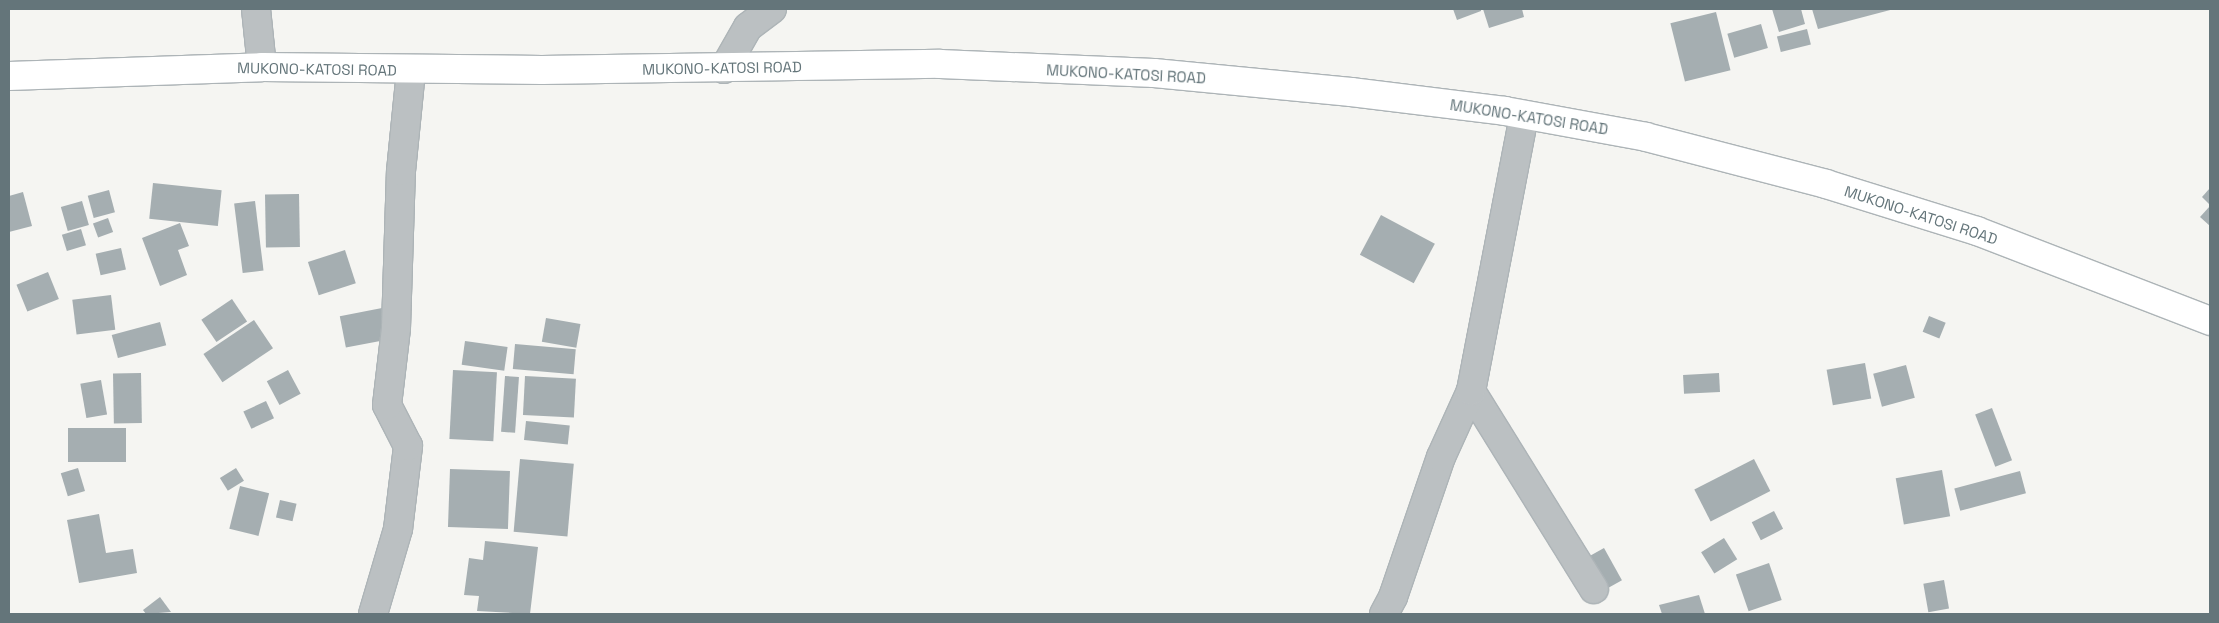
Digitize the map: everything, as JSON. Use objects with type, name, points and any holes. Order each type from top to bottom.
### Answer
[{"type":"main road","name":"MUKONO-KATOSI ROAD","points":[[9,76],[262,67],[411,70],[724,69],[940,64],[1154,74],[1351,92],[1524,115],[1646,137],[1826,184],[1977,231],[2210,321]]},
{"type":"street","points":[[256,9],[262,67]]},
{"type":"street","points":[[724,69],[748,27],[772,9]]},
{"type":"street","points":[[373,614],[398,529],[408,446],[387,406],[396,328],[401,171],[411,70]]},
{"type":"street","points":[[1384,614],[1393,597],[1441,457],[1471,391],[1524,115]]},
{"type":"street","points":[[1471,391],[1594,589]]},
{"type":"building","points":[[1453,9],[1481,9],[1481,11],[1457,20]]},
{"type":"building","points":[[1483,9],[1522,9],[1524,17],[1489,28]]},
{"type":"building","points":[[1772,9],[1801,9],[1805,24],[1779,32]]},
{"type":"building","points":[[1812,9],[1894,9],[1818,29]]},
{"type":"building","points":[[1716,12],[1731,70],[1685,82],[1670,23]]},
{"type":"building","points":[[1761,24],[1768,48],[1734,58],[1727,34]]},
{"type":"building","points":[[1807,29],[1811,45],[1781,52],[1777,36]]},
{"type":"building","points":[[153,183],[222,190],[218,226],[149,219]]},
{"type":"building","points":[[2210,188],[2210,205],[2202,197]]},
{"type":"building","points":[[109,190],[115,212],[94,218],[88,196]]},
{"type":"building","points":[[23,192],[32,226],[9,232],[9,196]]},
{"type":"building","points":[[299,194],[300,247],[266,248],[265,195]]},
{"type":"building","points":[[82,201],[89,225],[68,231],[61,207]]},
{"type":"building","points":[[255,201],[264,270],[243,273],[234,204]]},
{"type":"building","points":[[2210,206],[2210,226],[2200,217]]},
{"type":"building","points":[[1381,215],[1435,244],[1414,283],[1360,255]]},
{"type":"building","points":[[108,218],[113,232],[98,238],[93,223]]},
{"type":"building","points":[[180,223],[189,246],[178,250],[187,275],[160,286],[142,238]]},
{"type":"building","points":[[81,229],[86,245],[67,251],[62,235]]},
{"type":"building","points":[[121,248],[126,269],[101,275],[96,254]]},
{"type":"building","points":[[345,250],[356,283],[319,295],[308,262]]},
{"type":"building","points":[[48,272],[59,299],[27,312],[16,285]]},
{"type":"building","points":[[111,295],[115,330],[77,334],[72,300]]},
{"type":"building","points":[[232,299],[247,321],[216,342],[201,320]]},
{"type":"building","points":[[382,308],[388,339],[346,348],[340,316]]},
{"type":"building","points":[[1929,316],[1946,323],[1939,339],[1923,332]]},
{"type":"building","points":[[546,318],[580,324],[576,348],[542,342]]},
{"type":"building","points":[[254,320],[273,348],[222,382],[203,354]]},
{"type":"building","points":[[160,322],[166,345],[118,358],[112,335]]},
{"type":"building","points":[[465,341],[508,347],[504,371],[462,365]]},
{"type":"building","points":[[515,344],[576,349],[574,374],[513,369]]},
{"type":"building","points":[[1865,363],[1871,398],[1833,405],[1827,370]]},
{"type":"building","points":[[1906,365],[1915,398],[1882,407],[1873,374]]},
{"type":"building","points":[[288,370],[301,394],[279,405],[267,381]]},
{"type":"building","points":[[453,370],[497,372],[493,441],[449,439]]},
{"type":"building","points":[[113,373],[141,373],[142,423],[114,423]]},
{"type":"building","points":[[1719,373],[1720,392],[1684,394],[1683,375]]},
{"type":"building","points":[[505,376],[519,377],[515,433],[501,432]]},
{"type":"building","points":[[525,376],[576,379],[574,418],[523,415]]},
{"type":"building","points":[[101,380],[107,414],[86,418],[80,384]]},
{"type":"building","points":[[266,401],[274,418],[251,429],[243,412]]},
{"type":"building","points":[[1992,408],[2012,460],[1995,467],[1975,414]]},
{"type":"building","points":[[526,421],[570,426],[568,444],[524,440]]},
{"type":"building","points":[[68,428],[126,428],[126,462],[68,462]]},
{"type":"building","points":[[520,459],[574,464],[567,536],[514,532]]},
{"type":"building","points":[[1754,459],[1770,491],[1711,521],[1694,489]]},
{"type":"building","points":[[78,468],[85,491],[68,496],[61,473]]},
{"type":"building","points":[[236,468],[244,481],[228,491],[220,478]]},
{"type":"building","points":[[450,469],[510,471],[508,529],[448,527]]},
{"type":"building","points":[[1942,470],[1950,516],[1904,524],[1896,478]]},
{"type":"building","points":[[2020,471],[2026,493],[1960,511],[1954,489]]},
{"type":"building","points":[[240,486],[269,493],[258,536],[229,529]]},
{"type":"building","points":[[280,500],[297,504],[293,521],[276,518]]},
{"type":"building","points":[[1774,511],[1783,529],[1761,540],[1752,522]]},
{"type":"building","points":[[99,514],[106,553],[133,549],[137,573],[79,583],[67,520]]},
{"type":"building","points":[[1724,538],[1737,559],[1714,574],[1701,552]]},
{"type":"building","points":[[485,541],[538,547],[530,614],[477,611],[479,596],[464,595],[469,558],[483,560]]},
{"type":"building","points":[[1604,548],[1622,580],[1604,591],[1586,558]]},
{"type":"building","points":[[1769,563],[1782,600],[1749,611],[1736,574]]},
{"type":"building","points":[[1944,580],[1949,609],[1928,612],[1923,584]]},
{"type":"building","points":[[1699,595],[1705,614],[1662,614],[1659,605]]},
{"type":"building","points":[[160,597],[171,612],[146,614],[143,610]]}]
